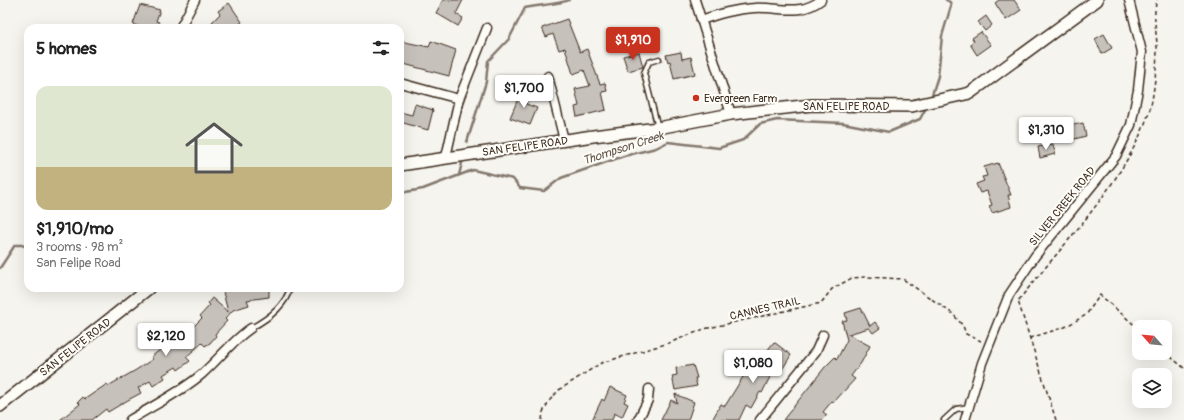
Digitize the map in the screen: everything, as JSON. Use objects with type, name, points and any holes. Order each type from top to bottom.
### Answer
[{"type":"street","points":[[182,24],[195,0]]},
{"type":"street","points":[[695,0],[731,114]]},
{"type":"street","points":[[702,20],[738,9],[755,8],[786,11],[797,9],[821,0]]},
{"type":"street","name":"SAN FELIPE ROAD","points":[[404,164],[564,140],[658,128],[731,114],[812,105],[912,106],[953,98],[970,93],[1097,0]]},
{"type":"street","name":"SILVER CREEK ROAD","points":[[965,420],[988,345],[1009,294],[1035,256],[1116,156],[1131,125],[1138,90],[1142,52],[1129,0]]},
{"type":"street","points":[[446,157],[459,98],[487,28]]},
{"type":"street","points":[[548,76],[564,140]]},
{"type":"street","points":[[404,84],[459,98]]},
{"type":"street","name":"SAN FELIPE ROAD","points":[[0,406],[143,292]]},
{"type":"street","points":[[130,420],[195,379],[221,357],[240,336],[252,328]]},
{"type":"street","points":[[760,420],[816,351],[823,335]]},
{"type":"street","points":[[638,420],[648,400],[649,389]]},
{"type":"lane","points":[[658,128],[644,73],[649,62],[659,59]]},
{"type":"lane","points":[[252,328],[265,320],[279,307],[286,299],[289,292]]},
{"type":"lane","points":[[944,420],[956,409],[969,407]]},
{"type":"path","points":[[1056,420],[1018,300],[1110,186],[1138,141],[1151,107],[1157,48],[1154,8],[1157,0]]},
{"type":"path","name":"CANNES TRAIL","points":[[542,420],[542,412],[559,390],[601,363],[670,344],[704,329],[821,303],[832,289],[852,278],[867,277],[903,279],[953,314],[963,326],[966,334],[988,345]]},
{"type":"path","points":[[1030,338],[1065,327],[1086,315],[1100,295],[1132,323]]},
{"type":"path","points":[[1172,358],[1184,368]]},
{"type":"building","points":[[443,0],[463,0],[456,14],[463,18],[458,26],[436,13]]},
{"type":"building","points":[[999,0],[1014,0],[1021,10],[1006,20],[995,3]]},
{"type":"building","points":[[229,3],[242,22],[240,24],[214,24],[212,22],[220,14],[218,11]]},
{"type":"building","points":[[140,5],[160,10],[156,21],[159,22],[158,24],[133,24]]},
{"type":"building","points":[[986,16],[992,25],[985,31],[978,22]]},
{"type":"building","points":[[567,19],[580,52],[587,49],[600,84],[605,83],[607,91],[602,92],[606,110],[577,117],[575,107],[579,106],[575,89],[590,86],[584,70],[573,74],[565,48],[559,50],[553,34],[546,37],[542,28]]},
{"type":"building","points":[[981,32],[991,45],[977,55],[970,44],[974,41],[972,38]]},
{"type":"building","points":[[1104,34],[1112,48],[1102,54],[1095,39]]},
{"type":"building","points":[[431,41],[456,50],[449,76],[404,64],[404,42],[429,47]]},
{"type":"building","points":[[639,52],[643,67],[628,71],[623,56]]},
{"type":"building","points":[[681,52],[682,59],[691,57],[695,74],[674,79],[670,61],[668,62],[666,55]]},
{"type":"building","points":[[522,89],[530,92],[526,104],[537,108],[530,125],[510,118]]},
{"type":"building","points":[[415,104],[433,110],[428,130],[404,123],[404,113],[412,115]]},
{"type":"building","points":[[1083,123],[1086,136],[1067,141],[1064,127]]},
{"type":"building","points":[[1053,144],[1055,154],[1040,158],[1038,147]]},
{"type":"building","points":[[998,163],[1011,195],[1008,195],[1011,207],[992,213],[989,206],[992,205],[987,191],[980,193],[976,184],[984,181],[982,177],[987,176],[984,167]]},
{"type":"building","points":[[223,292],[269,292],[269,297],[247,300],[249,305],[233,310],[225,319],[227,321],[215,334],[216,336],[210,343],[205,346],[202,343],[186,357],[190,361],[178,370],[176,367],[163,375],[165,378],[153,386],[150,381],[138,388],[141,393],[108,412],[106,409],[92,420],[60,420],[80,404],[78,402],[83,397],[85,399],[107,384],[108,386],[136,370],[153,359],[151,357],[166,345],[169,348],[202,318],[200,316],[210,305],[208,303],[212,298],[228,312]]},
{"type":"building","points":[[861,308],[870,326],[875,322],[880,328],[873,333],[869,328],[848,334],[870,346],[861,363],[851,376],[855,379],[823,412],[827,415],[822,420],[783,420],[825,367],[835,357],[837,359],[847,340],[842,321],[847,320],[845,313]]},
{"type":"building","points":[[774,342],[791,355],[779,373],[774,369],[762,393],[760,392],[751,408],[746,405],[739,420],[712,420],[721,404],[725,406],[751,364],[755,366]]},
{"type":"building","points":[[693,365],[697,378],[695,378],[697,386],[675,390],[672,376],[677,375],[676,368]]},
{"type":"building","points":[[610,387],[627,395],[624,402],[628,404],[622,417],[614,413],[612,420],[592,420],[602,399],[604,401]]},
{"type":"building","points":[[675,394],[694,402],[688,420],[661,420],[671,400],[677,403]]},
{"type":"waterway","points":[[467,142],[486,82],[488,61],[509,39],[525,8],[569,0]]},
{"type":"waterway","name":"Thompson Creek","points":[[931,98],[938,76],[942,36],[951,6],[950,2],[946,0]]},
{"type":"waterway","name":"Thompson Creek","points":[[404,192],[423,189],[473,170],[513,179],[520,188],[544,191],[561,178],[624,156],[656,148],[668,142],[719,148],[743,140],[760,124],[777,120],[843,123],[889,132],[920,119],[927,106]]},
{"type":"waterway","points":[[459,175],[462,163]]},
{"type":"waterway","name":"Thompson Creek","points":[[0,268],[15,245],[24,246]]},
{"type":"place","name":"Evergreen Farm","points":[[696,98]]}]
